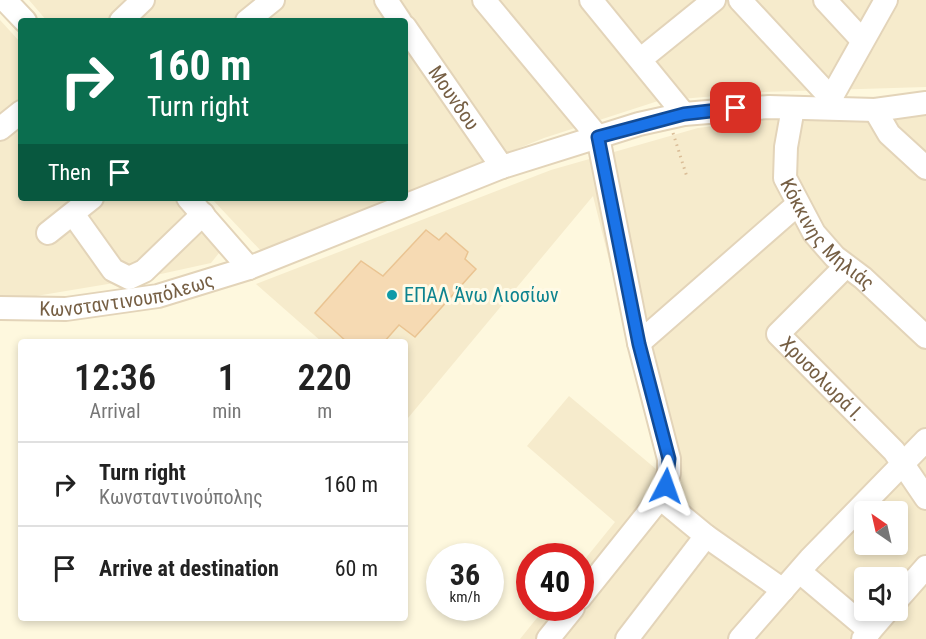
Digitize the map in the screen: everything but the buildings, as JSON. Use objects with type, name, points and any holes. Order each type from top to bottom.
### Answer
[{"type":"street","points":[[5,0],[22,18]]},
{"type":"street","points":[[124,18],[143,0]]},
{"type":"street","points":[[251,14],[273,0]]},
{"type":"street","points":[[386,0],[398,18]]},
{"type":"street","points":[[484,0],[598,137],[639,344],[669,459],[669,473],[660,498],[594,580]]},
{"type":"street","points":[[591,0],[641,59],[675,116]]},
{"type":"street","points":[[641,59],[714,0]]},
{"type":"street","points":[[740,0],[831,103],[862,40],[886,0]]},
{"type":"street","points":[[825,0],[862,40]]},
{"type":"street","name":"Μουνδου","points":[[408,31],[502,167]]},
{"type":"street","name":"Κωνσταντινουπόλεως","points":[[408,198],[598,137],[675,116],[736,108],[794,108],[831,103],[875,110],[926,103]]},
{"type":"street","name":"Κόκκινης Μηλιάς","points":[[794,108],[784,165],[786,178],[798,204],[825,247],[926,335]]},
{"type":"street","points":[[875,110],[889,134],[926,168]]},
{"type":"street","points":[[0,129],[18,114]]},
{"type":"street","points":[[48,233],[88,201]]},
{"type":"street","name":"Κωνσταντινουπόλεως","points":[[0,309],[66,309],[158,296],[249,267],[400,201]]},
{"type":"street","points":[[639,344],[798,204]]},
{"type":"street","points":[[73,214],[113,270],[129,278],[144,271],[195,206],[249,267]]},
{"type":"street","name":"Χρυσολωρά Ι.","points":[[846,266],[778,334],[904,463],[926,498]]},
{"type":"street","points":[[740,639],[783,590],[926,440]]},
{"type":"street","points":[[660,498],[706,536],[783,590]]},
{"type":"street","points":[[627,639],[706,536]]},
{"type":"street","points":[[908,587],[926,567]]},
{"type":"street","points":[[800,572],[867,635],[879,621]]},
{"type":"street","points":[[548,639],[563,621]]},
{"type":"path","points":[[675,116],[687,177]]},
{"type":"shaded area","points":[[29,0],[926,0],[926,87],[762,92],[658,101],[544,138],[408,193],[408,18],[44,18]]},
{"type":"shaded area","points":[[0,20],[18,40],[18,201],[178,201],[223,248],[211,263],[138,279],[0,302]]},
{"type":"shaded area","points":[[926,115],[926,639],[520,639],[535,621],[594,621],[594,548],[615,522],[527,446],[569,396],[656,469],[656,447],[593,196],[408,418],[408,339],[319,339],[256,284],[551,170],[698,128],[770,119],[875,121]]},
{"type":"shaded area","points":[[214,201],[389,201],[262,252]]},
{"type":"place","name":"ΕΠΑΛ Άνω Λιοσίων","points":[[392,295]]},
{"type":"route","points":[[666,486],[669,459],[639,344],[598,137],[639,124],[684,114],[736,108]]}]
